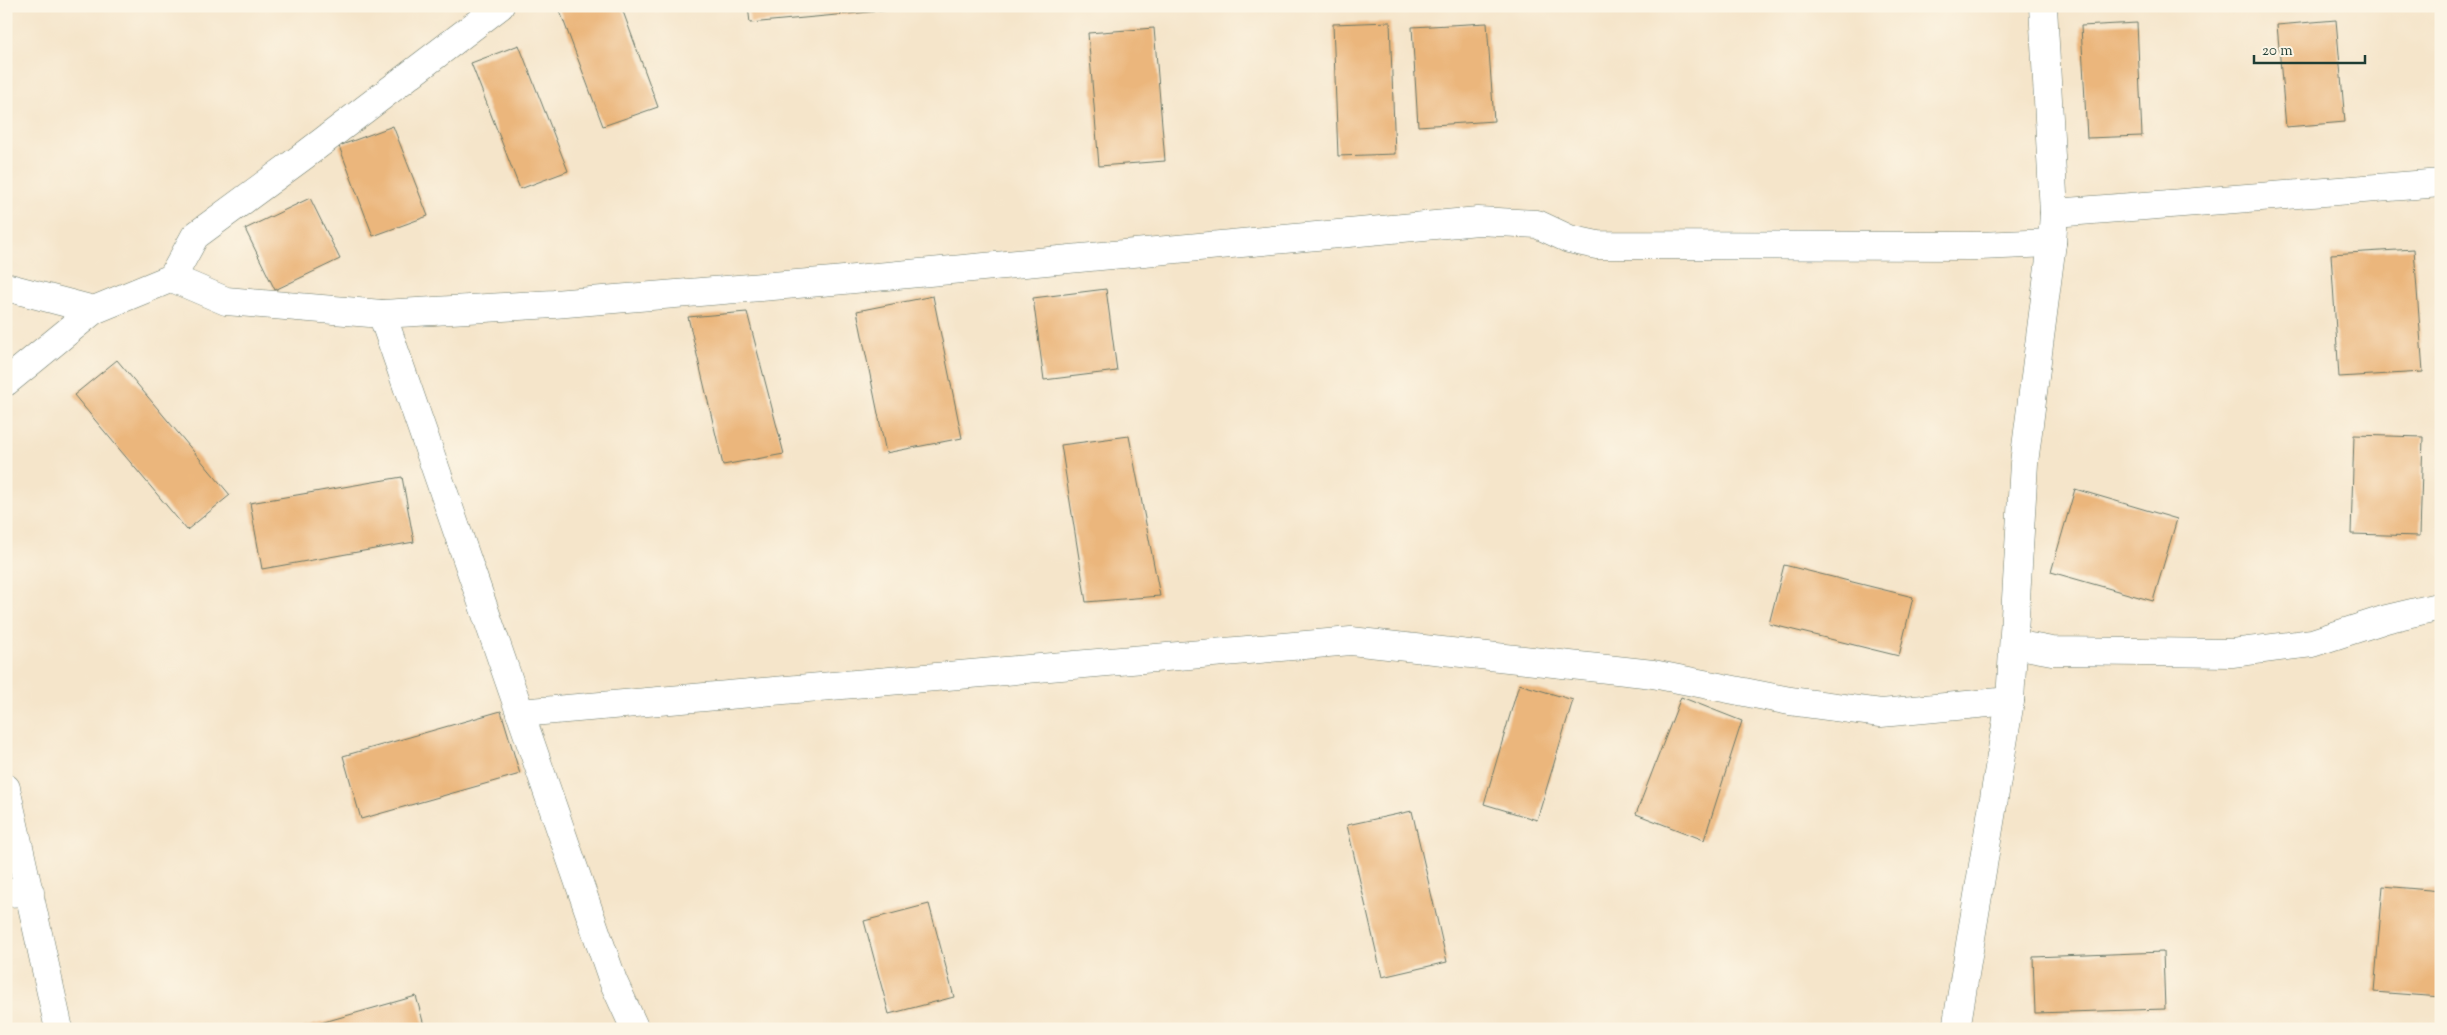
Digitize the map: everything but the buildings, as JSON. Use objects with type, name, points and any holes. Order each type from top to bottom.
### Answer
[{"type":"street","points":[[6,382],[94,310],[172,278],[195,236],[305,156],[500,6]]},
{"type":"street","points":[[1956,1029],[2010,701],[2024,463],[2052,243],[2054,213],[2043,6]]},
{"type":"street","points":[[2054,213],[2441,183]]},
{"type":"street","points":[[172,278],[226,301],[382,314],[554,304],[823,282],[1478,221],[1537,224],[1569,239],[1597,245],[1979,246],[2052,243]]},
{"type":"street","points":[[6,287],[94,310]]},
{"type":"street","points":[[382,314],[614,981],[635,1029]]},
{"type":"street","points":[[2014,644],[2052,651],[2232,653],[2312,643],[2386,618],[2441,606]]},
{"type":"street","points":[[520,712],[1351,641],[1653,674],[1790,702],[1881,713],[2010,701]]},
{"type":"street","points":[[6,788],[18,893],[59,1029]]}]
